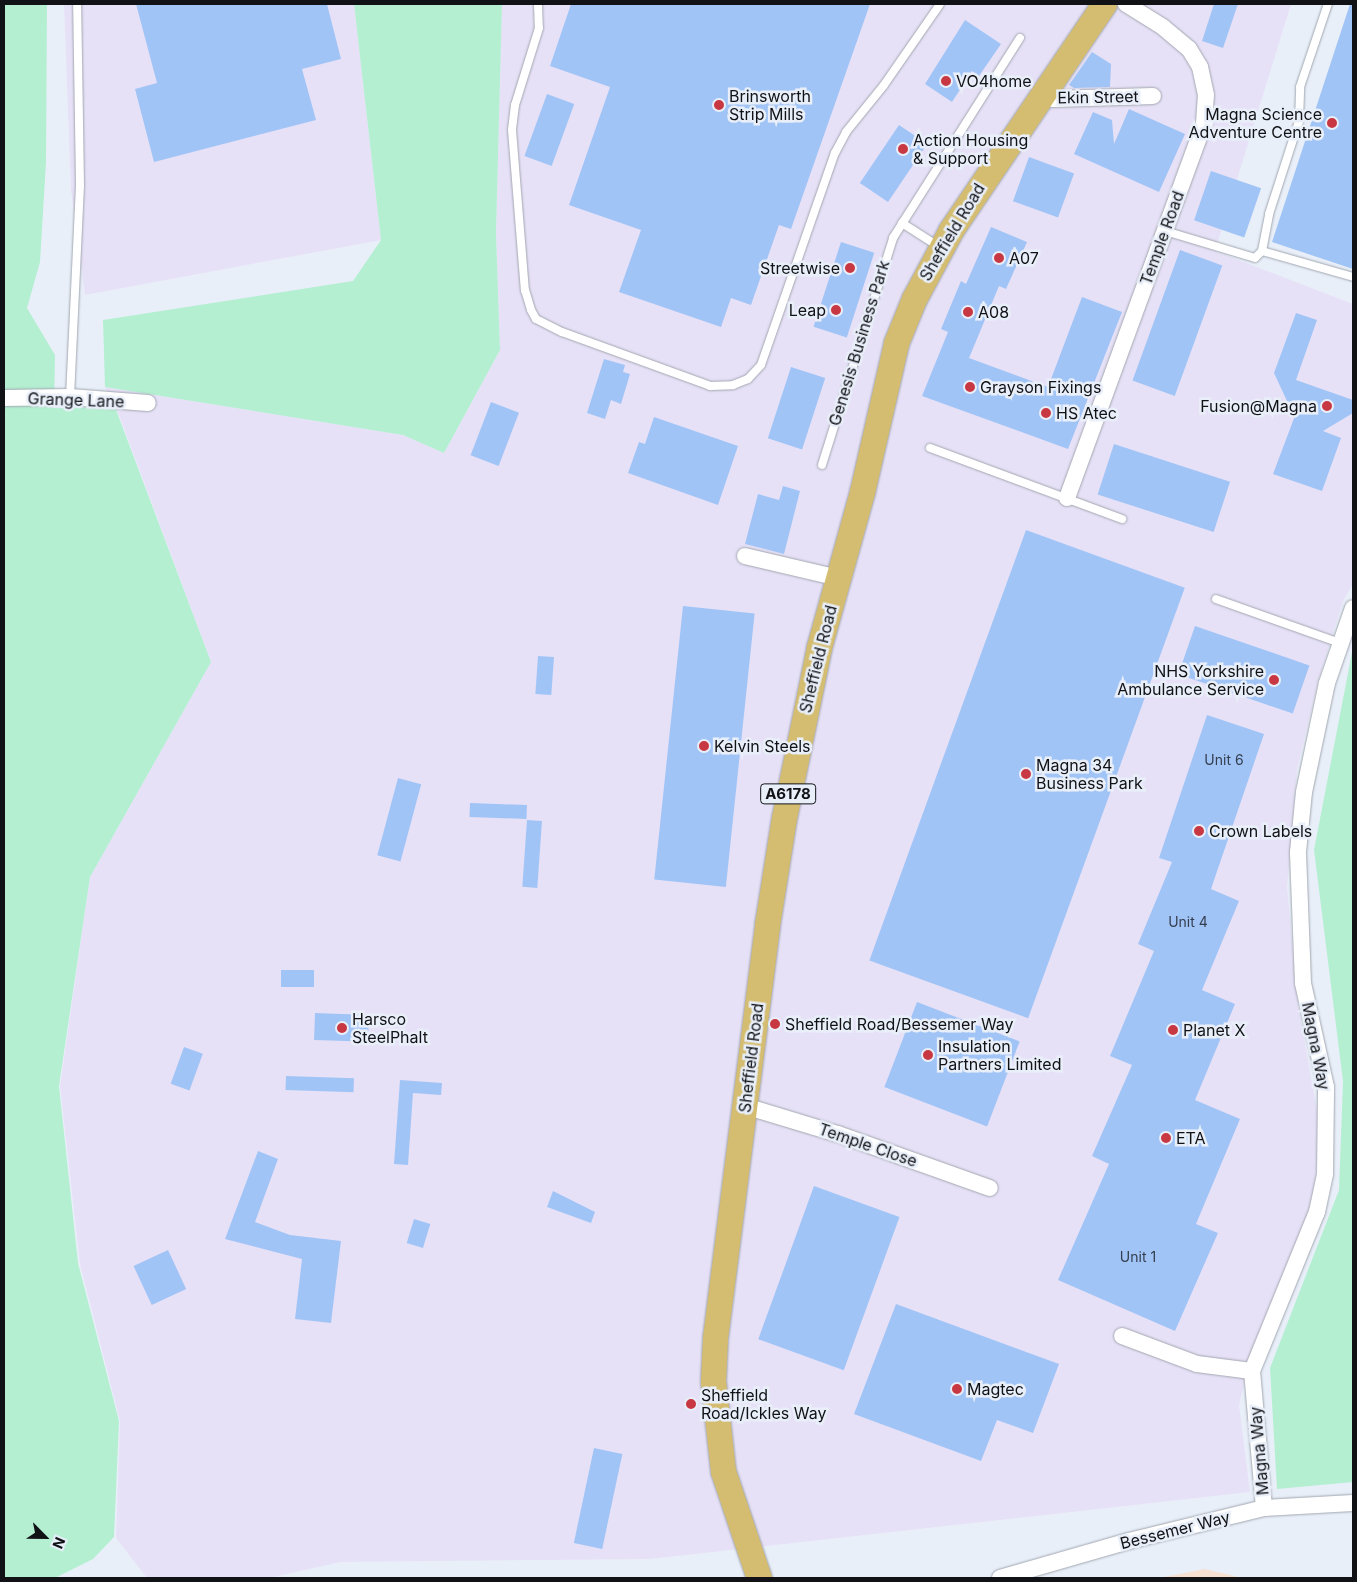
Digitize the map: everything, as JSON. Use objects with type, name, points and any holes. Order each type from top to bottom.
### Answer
[{"type":"main road","name":"Sheffield Road","points":[[759,1578],[723,1470],[713,1381],[715,1338],[784,818],[819,647],[839,578],[896,343],[914,299],[940,247],[1104,4]]},
{"type":"street","name":"Temple Road","points":[[1067,498],[1204,123],[1206,95],[1200,67],[1189,49],[1163,27],[1126,4]]},
{"type":"street","name":"Ekin Street","points":[[1044,94],[1053,99],[1153,96]]},
{"type":"street","name":"Grange Lane","points":[[4,398],[70,397],[148,404]]},
{"type":"street","points":[[745,556],[839,578]]},
{"type":"street","name":"Magna Way","points":[[1264,1508],[1252,1371],[1317,1212],[1325,1174],[1326,1086],[1303,983],[1298,852],[1314,735],[1340,643],[1353,608]]},
{"type":"street","name":"Temple Close","points":[[745,1106],[838,1134],[990,1188]]},
{"type":"street","points":[[1122,1336],[1197,1364],[1252,1371]]},
{"type":"street","name":"Bessemer Way","points":[[1000,1578],[1129,1541],[1264,1508],[1352,1504]]},
{"type":"lane","points":[[70,397],[80,186],[77,4]]},
{"type":"lane","points":[[538,4],[538,28],[515,105],[512,130],[525,290],[531,310],[536,320],[562,332],[710,386],[733,385],[748,379],[761,365],[835,153],[846,132],[884,85],[940,4]]},
{"type":"lane","points":[[1165,231],[1255,258],[1262,251],[1269,214],[1299,121],[1300,87],[1328,4]]},
{"type":"lane","name":"Genesis Business Park","points":[[822,465],[886,255],[902,223],[1020,38]]},
{"type":"lane","points":[[902,223],[940,247]]},
{"type":"lane","points":[[1262,251],[1353,277]]},
{"type":"lane","points":[[930,448],[1122,520]]},
{"type":"lane","points":[[1216,599],[1340,643]]},
{"type":"shaded area","points":[[64,4],[354,4],[381,240],[85,295],[71,190]]},
{"type":"shaded area","points":[[502,4],[1291,4],[1215,251],[1353,304],[1353,584],[1343,601],[1318,682],[1297,769],[1287,887],[1298,1005],[1320,1127],[1313,1202],[1249,1363],[1239,1405],[1250,1492],[650,1559],[340,1562],[269,1578],[147,1578],[116,1538],[120,1421],[80,1264],[60,1086],[90,877],[211,662],[116,407],[105,387],[403,435],[444,453],[500,350],[496,233]]},
{"type":"shaded area","points":[[1205,1569],[1243,1578],[1159,1578]]},
{"type":"green space","points":[[4,4],[47,4],[46,162],[40,262],[27,308],[55,355],[54,408],[115,407],[211,662],[90,877],[59,1086],[78,1263],[119,1421],[114,1537],[93,1559],[55,1578],[4,1578]]},
{"type":"green space","points":[[354,4],[502,4],[496,233],[500,350],[444,453],[403,435],[105,387],[103,320],[353,281],[381,240]]},
{"type":"green space","points":[[1353,647],[1353,1482],[1277,1489],[1270,1368],[1339,1190],[1343,1081],[1314,850]]},
{"type":"building","points":[[136,4],[327,4],[341,59],[302,69],[316,120],[154,162],[135,89],[157,83]]},
{"type":"building","name":"Brinsworth Strip Mills","points":[[571,4],[870,4],[791,229],[779,225],[751,305],[731,298],[721,327],[619,292],[641,230],[569,205],[610,87],[550,66]]},
{"type":"building","points":[[1214,4],[1238,4],[1223,48],[1202,41]]},
{"type":"building","name":"Magna Science Adventure Centre","points":[[1350,4],[1353,4],[1353,269],[1272,242]]},
{"type":"building","points":[[965,20],[1001,44],[979,76],[972,71],[952,102],[925,84]]},
{"type":"building","points":[[1092,52],[1111,64],[1110,87],[1074,88],[1069,85]]},
{"type":"building","points":[[547,94],[574,104],[552,166],[524,156]]},
{"type":"building","points":[[1129,109],[1185,134],[1159,192],[1074,154],[1093,112],[1112,120],[1114,144]]},
{"type":"building","points":[[899,125],[927,144],[888,202],[860,183]]},
{"type":"building","points":[[1029,157],[1074,173],[1058,218],[1013,201]]},
{"type":"building","points":[[1211,171],[1261,188],[1244,237],[1194,220]]},
{"type":"building","points":[[991,227],[1027,242],[1006,289],[999,286],[969,358],[1048,387],[1082,297],[1122,312],[1068,449],[922,396],[948,332],[941,329],[961,281],[966,284]]},
{"type":"building","points":[[841,242],[874,253],[847,337],[813,327]]},
{"type":"building","points":[[1180,250],[1222,265],[1175,396],[1132,381]]},
{"type":"building","name":"Fusion@Magna","points":[[1296,313],[1317,320],[1296,380],[1353,400],[1353,413],[1323,431],[1341,438],[1322,491],[1273,474],[1299,405],[1287,401],[1274,373]]},
{"type":"building","points":[[604,359],[625,365],[623,372],[630,374],[621,404],[611,400],[605,419],[587,413]]},
{"type":"building","points":[[791,367],[825,378],[802,449],[768,438]]},
{"type":"building","points":[[491,402],[519,413],[499,466],[471,455]]},
{"type":"building","points":[[654,417],[738,446],[718,505],[628,473],[639,442],[645,444]]},
{"type":"building","points":[[1114,444],[1230,482],[1214,532],[1098,494]]},
{"type":"building","points":[[783,486],[800,491],[784,554],[745,544],[758,494],[779,500]]},
{"type":"building","name":"Magna 34 Business Park","points":[[1026,530],[1185,588],[1028,1018],[869,960]]},
{"type":"building","name":"Kelvin Steels","points":[[683,606],[755,614],[726,887],[654,879]]},
{"type":"building","points":[[1195,626],[1309,665],[1293,714],[1178,674]]},
{"type":"building","points":[[538,656],[554,657],[551,695],[535,694]]},
{"type":"building","points":[[1207,715],[1264,734],[1211,889],[1239,901],[1202,990],[1235,1004],[1195,1100],[1240,1119],[1196,1224],[1218,1233],[1175,1331],[1058,1280],[1109,1164],[1092,1156],[1132,1065],[1110,1056],[1154,951],[1138,944],[1172,862],[1159,858]]},
{"type":"building","points":[[398,778],[421,784],[400,861],[377,855]]},
{"type":"building","points":[[470,803],[527,805],[526,819],[470,817]]},
{"type":"building","points":[[527,820],[542,821],[537,888],[522,887]]},
{"type":"building","points":[[281,970],[314,970],[314,987],[281,987]]},
{"type":"building","points":[[917,1002],[1020,1041],[987,1126],[884,1087]]},
{"type":"building","points":[[315,1013],[369,1015],[368,1042],[314,1040]]},
{"type":"building","points":[[184,1047],[203,1054],[189,1090],[171,1084]]},
{"type":"building","points":[[286,1076],[354,1078],[353,1092],[286,1090]]},
{"type":"building","points":[[400,1080],[442,1083],[441,1095],[413,1093],[408,1165],[394,1164]]},
{"type":"building","points":[[258,1151],[278,1159],[255,1222],[290,1235],[341,1241],[331,1323],[295,1319],[302,1259],[225,1239]]},
{"type":"building","points":[[814,1186],[900,1217],[844,1370],[758,1339]]},
{"type":"building","points":[[553,1191],[595,1212],[591,1223],[547,1207]]},
{"type":"building","points":[[414,1219],[430,1224],[423,1248],[407,1243]]},
{"type":"building","points":[[168,1250],[186,1289],[152,1305],[134,1266]]},
{"type":"building","name":"Magtec","points":[[896,1304],[1059,1364],[1033,1433],[997,1420],[981,1461],[854,1414]]},
{"type":"building","points":[[594,1448],[622,1454],[602,1549],[574,1543]]},
{"type":"place","name":"VO4home","points":[[946,81]]},
{"type":"place","name":"Brinsworth Strip Mills","points":[[719,105]]},
{"type":"place","name":"Magna Science Adventure Centre","points":[[1332,123]]},
{"type":"place","name":"Action Housing & Support","points":[[903,149]]},
{"type":"place","name":"A07","points":[[999,258]]},
{"type":"place","name":"Streetwise","points":[[850,268]]},
{"type":"place","name":"Leap","points":[[836,310]]},
{"type":"place","name":"A08","points":[[968,312]]},
{"type":"place","name":"Grayson Fixings","points":[[970,387]]},
{"type":"place","name":"Fusion@Magna","points":[[1327,406]]},
{"type":"place","name":"HS Atec","points":[[1046,413]]},
{"type":"place","name":"NHS Yorkshire Ambulance Service","points":[[1274,680]]},
{"type":"place","name":"Kelvin Steels","points":[[704,746]]},
{"type":"place","name":"Magna 34 Business Park","points":[[1026,774]]},
{"type":"place","name":"Crown Labels","points":[[1199,831]]},
{"type":"place","name":"Sheffield Road/Bessemer Way","points":[[775,1024]]},
{"type":"place","name":"Harsco SteelPhalt","points":[[342,1028]]},
{"type":"place","name":"Planet X","points":[[1173,1030]]},
{"type":"place","name":"Insulation Partners Limited","points":[[928,1055]]},
{"type":"place","name":"ETA","points":[[1166,1138]]},
{"type":"place","name":"Magtec","points":[[957,1389]]},
{"type":"place","name":"Sheffield Road/Ickles Way","points":[[691,1404]]}]
